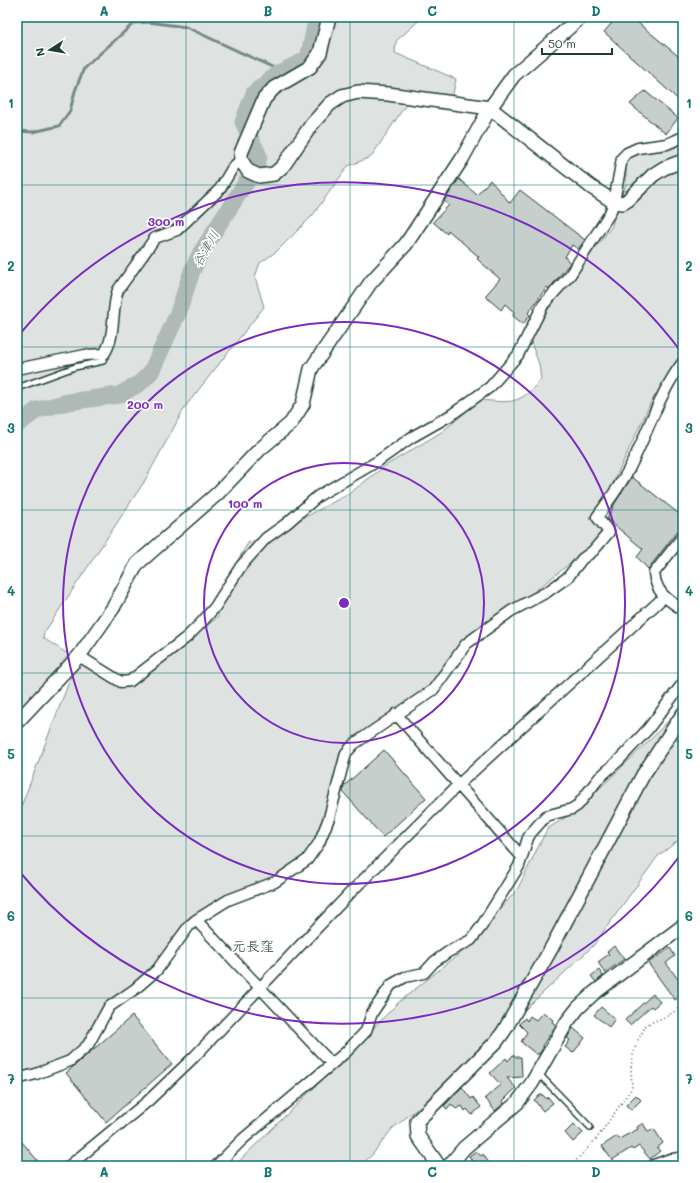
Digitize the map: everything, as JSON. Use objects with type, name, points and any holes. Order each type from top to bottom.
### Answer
[{"type":"street","points":[[329,17],[320,53],[310,67],[274,88],[264,99],[244,143],[241,153],[241,160],[248,171],[258,176],[274,174],[283,166],[312,124],[330,104],[342,96],[358,92],[490,108],[590,187],[614,202],[623,203],[628,200],[653,175],[664,168],[683,161]]},
{"type":"street","points":[[17,722],[79,656],[112,608],[137,564],[218,493],[259,450],[291,423],[303,404],[311,369],[370,282],[406,244],[431,208],[462,159],[490,108],[514,75],[581,17]]},
{"type":"street","points":[[79,656],[121,682],[130,681],[188,637],[215,607],[241,566],[266,538],[287,523],[318,496],[378,461],[412,437],[451,415],[490,387],[518,355],[543,305],[570,275],[610,213],[614,202],[622,158],[627,153],[638,148],[667,144],[683,137]]},
{"type":"street","points":[[17,369],[84,355],[104,354],[109,348],[115,299],[118,290],[132,270],[155,238],[176,230],[220,189],[233,167],[241,160]]},
{"type":"street","points":[[17,1079],[36,1074],[70,1061],[88,1045],[109,1007],[135,990],[157,970],[188,926],[228,900],[275,882],[307,860],[319,843],[328,818],[346,753],[354,744],[433,690],[458,653],[466,644],[511,611],[547,592],[568,577],[582,559],[593,550],[609,532],[597,517],[618,489],[633,463],[660,399],[673,375],[683,362]]},
{"type":"street","points":[[683,536],[654,573],[655,584],[664,597],[683,610]]},
{"type":"street","points":[[69,1166],[148,1101],[195,1056],[260,986],[397,845],[458,785],[664,597]]},
{"type":"street","points":[[216,1166],[243,1139],[331,1063],[346,1052],[366,1031],[372,1013],[391,985],[405,977],[424,973],[434,962],[448,952],[470,940],[482,926],[520,866],[528,838],[543,818],[572,809],[578,805],[599,778],[618,761],[648,729],[683,684]]},
{"type":"street","points":[[396,714],[522,857]]},
{"type":"street","points":[[439,1166],[418,1136],[417,1121],[496,1042],[504,1031],[552,947],[643,775],[683,714]]},
{"type":"street","points":[[196,920],[260,986],[331,1063]]},
{"type":"street","points":[[449,1166],[464,1148],[517,1103],[538,1073],[578,1008],[594,993],[683,926]]},
{"type":"street","points":[[655,1166],[663,1162],[683,1159]]},
{"type":"lane","points":[[17,388],[75,367],[103,361],[104,354]]},
{"type":"lane","points":[[538,1073],[590,1128]]},
{"type":"path","points":[[571,1166],[597,1138],[632,1088],[631,1068],[633,1056],[638,1040],[646,1025],[668,1017],[683,1003]]},
{"type":"shaded area","points":[[17,17],[423,17],[396,41],[395,53],[456,79],[453,94],[449,97],[407,103],[371,157],[348,166],[312,216],[277,251],[260,263],[255,277],[264,307],[185,407],[144,482],[44,633],[43,638],[76,659],[17,722]]},
{"type":"shaded area","points":[[683,138],[683,356],[652,400],[597,517],[605,536],[489,627],[433,686],[352,743],[337,786],[307,860],[196,920],[150,976],[109,1007],[83,1049],[40,1072],[17,1079],[17,817],[79,656],[126,688],[218,617],[220,590],[248,543],[296,522],[350,493],[385,466],[443,431],[480,400],[508,402],[521,398],[527,394],[541,379],[539,364],[530,340],[548,310],[612,226],[615,212],[626,184],[626,157],[680,141]]},
{"type":"shaded area","points":[[683,705],[683,837],[658,856],[593,946],[428,1100],[392,1129],[372,1155],[360,1166],[234,1166],[399,1002],[463,951],[517,890],[547,829],[577,810],[651,739]]},
{"type":"building","points":[[617,17],[631,17],[683,60],[683,104],[604,32]]},
{"type":"building","points":[[645,91],[678,118],[666,134],[630,104]]},
{"type":"building","points":[[459,179],[477,195],[490,180],[510,203],[520,190],[585,240],[578,249],[572,245],[565,257],[570,263],[549,289],[547,287],[528,313],[530,315],[523,324],[513,316],[514,312],[505,304],[501,310],[485,296],[500,279],[477,259],[479,257],[448,230],[447,234],[433,222],[449,205],[444,201]]},
{"type":"building","points":[[632,477],[683,517],[683,524],[648,569],[637,557],[643,549],[607,519],[615,503]]},
{"type":"building","points":[[384,750],[426,798],[383,837],[343,792],[344,786]]},
{"type":"building","points":[[614,946],[624,959],[605,973],[598,962],[609,954],[607,952]]},
{"type":"building","points":[[670,948],[675,956],[666,963],[683,986],[683,994],[675,1000],[648,963]]},
{"type":"building","points":[[599,970],[603,976],[596,982],[591,976]]},
{"type":"building","points":[[653,994],[660,1002],[653,1008],[651,1006],[630,1025],[625,1020]]},
{"type":"building","points":[[601,1007],[615,1019],[609,1027],[594,1015]]},
{"type":"building","points":[[543,1012],[553,1020],[552,1022],[556,1025],[542,1046],[544,1047],[539,1054],[536,1054],[521,1042],[527,1032],[519,1024],[525,1018],[527,1021],[530,1016],[536,1020]]},
{"type":"building","points":[[132,1016],[172,1064],[106,1122],[66,1073]]},
{"type":"building","points":[[573,1028],[585,1038],[573,1053],[565,1047],[570,1040],[567,1038]]},
{"type":"building","points":[[513,1055],[516,1057],[521,1057],[522,1077],[507,1078],[516,1088],[503,1101],[504,1103],[495,1111],[485,1098],[501,1085],[490,1073],[506,1058],[508,1061]]},
{"type":"building","points":[[462,1087],[471,1099],[473,1097],[481,1107],[472,1115],[467,1109],[465,1111],[462,1106],[456,1109],[451,1104],[447,1109],[444,1106]]},
{"type":"building","points":[[540,1095],[543,1095],[546,1099],[548,1097],[553,1103],[543,1111],[534,1100]]},
{"type":"building","points":[[636,1095],[641,1100],[631,1110],[626,1105]]},
{"type":"building","points":[[643,1123],[648,1132],[654,1129],[663,1143],[657,1148],[660,1151],[650,1159],[639,1146],[633,1150],[631,1148],[612,1160],[602,1146],[617,1136],[619,1139],[638,1129],[637,1127]]},
{"type":"building","points":[[574,1124],[583,1133],[573,1142],[565,1133]]},
{"type":"building","points":[[17,1136],[42,1166],[17,1166]]},
{"type":"building","points":[[476,1151],[481,1156],[483,1154],[491,1166],[475,1166],[469,1156]]},
{"type":"waterway","name":"谷津川","points":[[17,425],[37,410],[68,402],[119,395],[140,383],[151,372],[178,313],[192,271],[201,252],[256,167],[259,156],[243,122],[254,93],[277,74],[308,59],[317,17]]},
{"type":"waterway","points":[[17,131],[33,132],[59,126],[70,111],[75,91],[84,68],[134,23],[148,22],[186,27],[283,72]]},
{"type":"district","name":"元長窪","points":[[253,945]]}]
